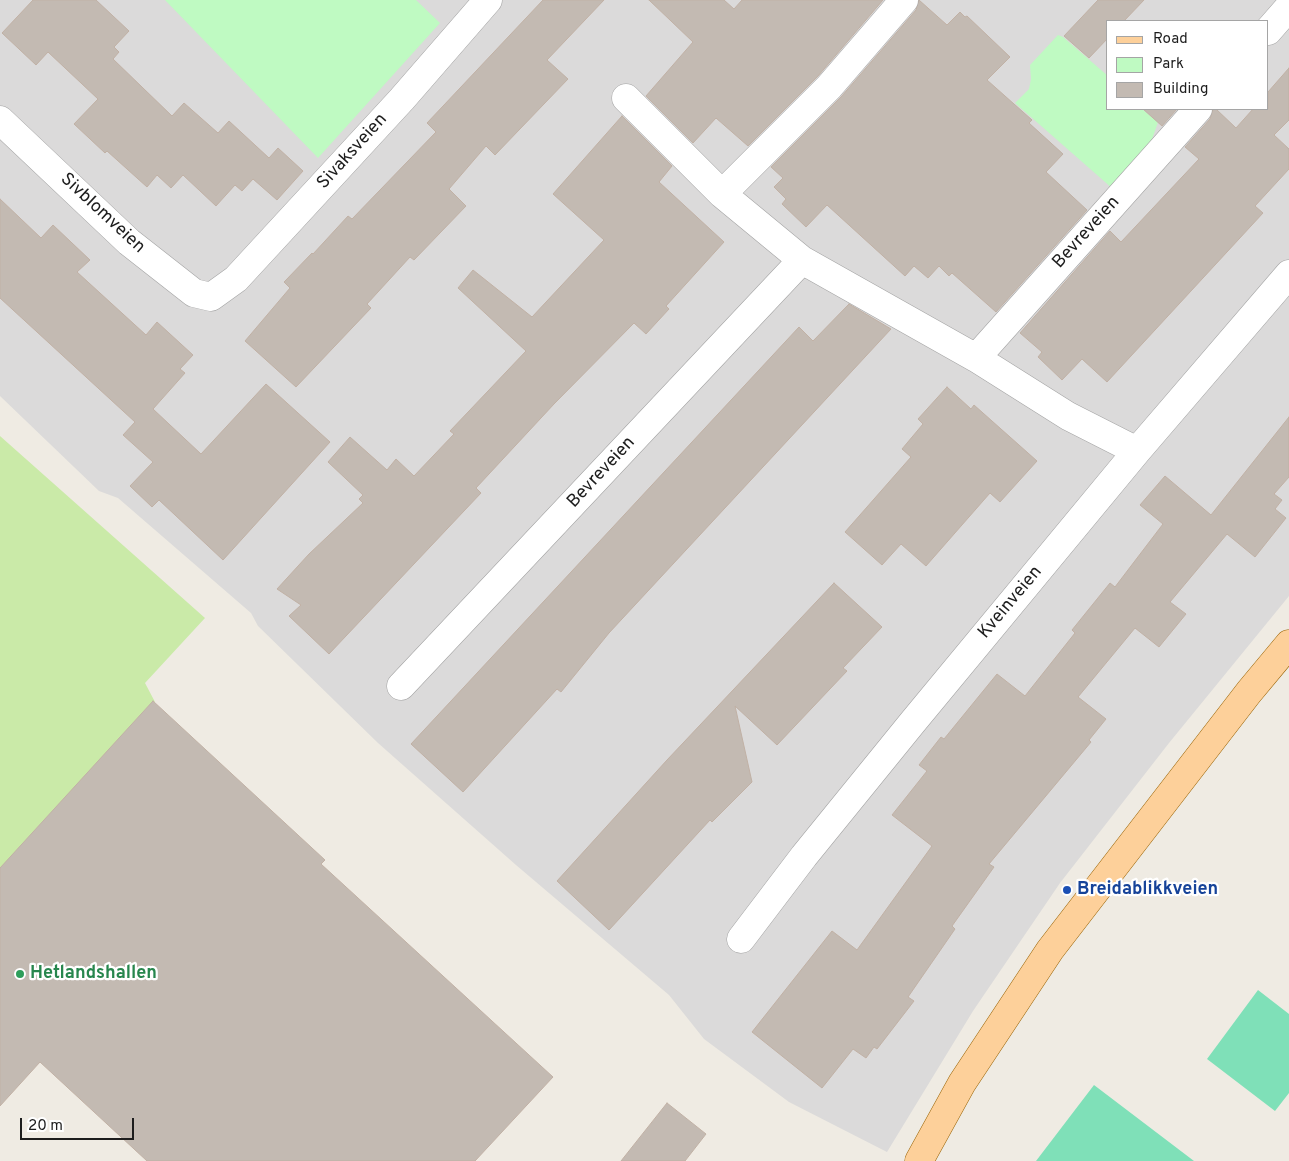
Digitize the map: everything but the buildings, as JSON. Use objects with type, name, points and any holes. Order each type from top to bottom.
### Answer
[{"type":"main road","points":[[919,1161],[962,1083],[1050,950],[1249,692],[1289,644]]},
{"type":"street","name":"Sivaksveien","points":[[211,297],[236,279],[402,99],[488,0]]},
{"type":"street","points":[[722,194],[829,87],[904,0]]},
{"type":"street","points":[[1269,30],[1289,7]]},
{"type":"street","points":[[626,98],[722,194],[802,260],[976,358],[1068,416],[1137,451]]},
{"type":"street","name":"Bevreveien","points":[[976,358],[1197,110]]},
{"type":"street","name":"Sivblomveien","points":[[0,120],[128,242],[194,293],[211,297]]},
{"type":"street","name":"Bevreveien","points":[[401,686],[802,260]]},
{"type":"street","name":"Kveinveien","points":[[741,939],[804,856],[1137,451],[1289,274]]},
{"type":"shaded area","points":[[0,0],[1289,0],[1289,596],[1169,743],[1060,883],[973,1011],[887,1152],[789,1102],[704,1039],[669,995],[516,865],[378,743],[258,626],[251,613],[118,498],[99,491],[0,396]]},
{"type":"green space","points":[[165,0],[416,0],[440,23],[318,158]]},
{"type":"green space","points":[[1058,35],[1063,37],[1106,74],[1106,110],[1143,110],[1158,122],[1147,154],[1113,189],[1015,103],[1029,89],[1031,79],[1030,65]]},
{"type":"green space","points":[[0,436],[205,618],[145,683],[155,702],[0,872]]},
{"type":"green space","points":[[1258,990],[1289,1014],[1289,1093],[1275,1111],[1207,1059]]},
{"type":"green space","points":[[1094,1085],[1194,1161],[1036,1161]]},
{"type":"place","name":"Breidablikkveien","points":[[1067,890]]},
{"type":"place","name":"Hetlandshallen","points":[[20,974]]}]
